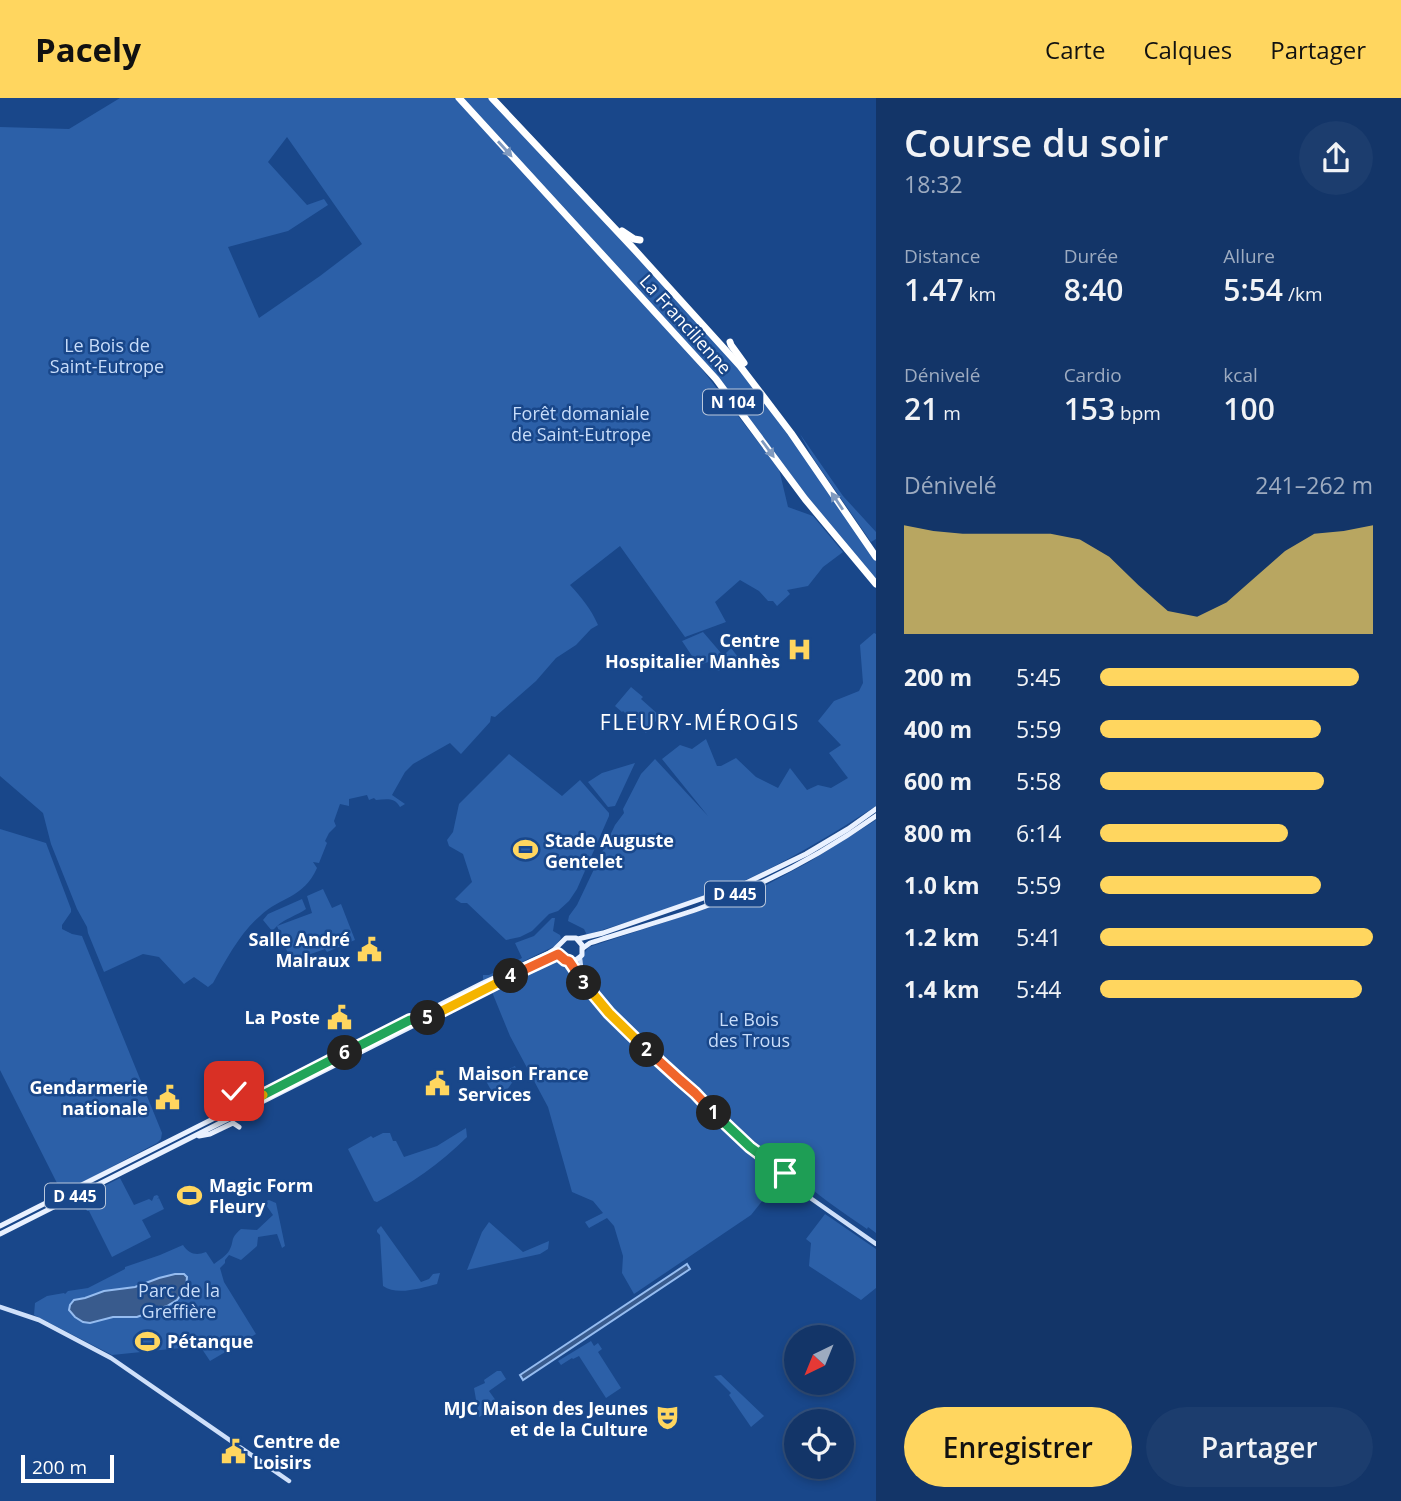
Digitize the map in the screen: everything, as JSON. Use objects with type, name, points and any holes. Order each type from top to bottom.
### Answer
[{"type":"highway","name":"La Francilienne","points":[[459,98],[716,379],[812,508],[876,584]]},
{"type":"highway","name":"La Francilienne","points":[[492,98],[733,357],[766,398],[876,557]]},
{"type":"highway","points":[[593,204],[625,234],[640,240]]},
{"type":"highway","points":[[730,342],[789,426],[790,433]]},
{"type":"main road","name":"D 445","points":[[578,939],[738,887],[806,855],[876,809]]},
{"type":"main road","name":"D 445","points":[[583,948],[602,939],[698,909],[746,890],[808,860],[876,816]]},
{"type":"main road","points":[[586,986],[581,974],[580,958],[583,948],[578,939],[566,938],[560,943],[559,954],[569,961],[586,986],[609,1013],[782,1175]]},
{"type":"main road","name":"D 445","points":[[0,1234],[10,1225],[61,1196],[415,1021],[451,1000],[549,953],[560,943]]},
{"type":"main road","name":"D 445","points":[[231,1114],[415,1021],[559,954]]},
{"type":"main road","points":[[569,961],[580,958]]},
{"type":"main road","points":[[229,1084],[239,1095],[262,1096]]},
{"type":"main road","points":[[192,1136],[231,1114]]},
{"type":"main road","points":[[192,1136],[210,1133],[233,1123],[239,1127]]},
{"type":"main road","name":"D 445","points":[[0,1226],[10,1225],[192,1136]]},
{"type":"main road","points":[[782,1175],[790,1174],[790,1182]]},
{"type":"main road","points":[[782,1175],[781,1183],[784,1185],[790,1182]]},
{"type":"main road","points":[[790,1182],[876,1244]]},
{"type":"main road","points":[[0,1307],[73,1338]]},
{"type":"main road","points":[[10,1311],[32,1317],[111,1358],[289,1481]]},
{"type":"green space","points":[[120,98],[457,98],[688,351],[779,469],[788,507],[813,516],[843,552],[823,567],[808,586],[787,590],[790,594],[777,606],[740,580],[715,602],[726,622],[685,637],[620,546],[570,585],[586,604],[598,625],[576,645],[556,658],[536,681],[495,717],[491,716],[490,722],[461,754],[450,743],[413,764],[405,772],[392,795],[405,804],[400,807],[390,799],[369,800],[367,795],[349,799],[349,806],[340,804],[334,821],[336,826],[325,841],[327,843],[319,863],[313,862],[317,868],[311,878],[298,892],[268,909],[246,930],[213,983],[208,987],[194,977],[184,984],[159,957],[143,954],[104,972],[51,844],[43,813],[0,776],[0,127],[69,129]],"holes":[[[287,137],[362,244],[259,318],[228,247],[288,231],[328,205],[324,199],[307,205],[268,162]]]},
{"type":"green space","points":[[461,98],[490,98],[725,351],[786,430],[876,560],[876,581],[813,506],[716,376]]},
{"type":"green space","points":[[800,434],[843,496],[876,532],[876,539],[871,542],[813,458]]},
{"type":"green space","points":[[703,632],[721,653],[726,653],[731,648],[741,661],[718,671],[712,661],[698,665],[682,641]]},
{"type":"green space","points":[[874,633],[876,806],[781,863],[704,897],[587,935],[584,929],[568,921],[615,825],[624,813],[623,809],[641,774],[655,759],[708,816],[662,759],[680,745],[692,749],[706,739],[717,766],[736,758],[756,777],[778,788],[790,768],[807,790],[818,785],[831,788],[848,778],[829,753],[841,745],[818,721],[834,701],[859,691],[863,683],[860,645]]},
{"type":"green space","points":[[631,687],[660,716],[646,733],[615,706]]},
{"type":"green space","name":"Stade Auguste Gentelet","points":[[509,754],[562,796],[580,780],[609,816],[577,889],[569,901],[558,911],[549,914],[532,931],[506,940],[467,903],[455,899],[472,882],[463,854],[449,846],[447,840],[453,832],[459,804]]},
{"type":"green space","points":[[635,763],[615,806],[608,807],[588,782],[602,773]]},
{"type":"green space","name":"Le Bois des Trous","points":[[876,820],[876,1233],[820,1195],[794,1173],[796,1169],[767,1155],[761,1161],[774,1173],[775,1185],[751,1215],[634,1294],[622,1273],[623,1256],[614,1226],[607,1218],[589,1228],[585,1222],[603,1213],[593,1201],[572,1192],[548,1107],[510,1036],[492,992],[557,959],[568,964],[585,987],[588,984],[583,960],[589,947],[748,895],[809,862]]},
{"type":"green space","points":[[0,829],[46,843],[71,909],[62,929],[82,936],[162,1133],[157,1143],[62,1193],[0,1070]]},
{"type":"green space","points":[[323,889],[332,908],[341,904],[355,940],[327,952],[325,949],[291,961],[277,926],[312,913],[307,896]]},
{"type":"green space","points":[[302,899],[306,909],[272,931],[263,920],[268,914]]},
{"type":"green space","points":[[555,918],[553,931],[561,938],[555,946],[483,980],[483,975],[489,975],[522,958],[515,943],[534,936]]},
{"type":"green space","points":[[515,1066],[518,1074],[498,1103],[486,1081]]},
{"type":"green space","points":[[466,1128],[467,1137],[446,1156],[413,1181],[377,1202],[374,1201],[348,1149],[371,1136],[373,1138],[390,1133],[404,1157],[437,1146]]},
{"type":"green space","points":[[120,1178],[134,1205],[149,1199],[152,1201],[157,1195],[164,1209],[142,1220],[151,1237],[112,1257],[80,1198]]},
{"type":"green space","name":"Parc de la Greffière","points":[[269,1200],[276,1203],[285,1246],[282,1248],[277,1234],[258,1237],[257,1246],[241,1260],[229,1255],[220,1268],[224,1282],[256,1334],[210,1361],[200,1346],[112,1355],[34,1315],[35,1303],[47,1296],[88,1288],[125,1267],[183,1245],[193,1253],[206,1252],[214,1264],[228,1253],[237,1232],[241,1229],[257,1230],[273,1215],[264,1202]]},
{"type":"green space","points":[[825,1214],[876,1249],[876,1288],[861,1300],[809,1266],[811,1243],[806,1239]]},
{"type":"green space","points":[[489,1222],[523,1252],[549,1241],[548,1249],[540,1254],[467,1270],[482,1232]]},
{"type":"green space","points":[[381,1226],[421,1282],[440,1273],[437,1284],[402,1291],[383,1286],[380,1235],[377,1232]]},
{"type":"green space","points":[[591,1341],[594,1346],[598,1343],[602,1349],[598,1352],[621,1388],[606,1398],[579,1356],[561,1365],[558,1361]]},
{"type":"green space","points":[[501,1371],[506,1379],[489,1391],[499,1405],[479,1417],[474,1388],[485,1383],[484,1380]]},
{"type":"green space","points":[[721,1375],[764,1416],[751,1427],[729,1395],[731,1393],[714,1376]]},
{"type":"shaded area","points":[[687,1264],[690,1269],[523,1380],[520,1375]]},
{"type":"shaded area","points":[[175,1274],[184,1274],[187,1277],[186,1288],[177,1300],[137,1317],[113,1317],[90,1323],[83,1322],[69,1310],[74,1300],[104,1291],[135,1287]]},
{"type":"place","name":"Centre Hospitalier Manhès","points":[[800,650]]},
{"type":"place","name":"Stade Auguste Gentelet","points":[[525,850]]},
{"type":"place","name":"Salle André Malraux","points":[[370,949]]},
{"type":"place","name":"La Poste","points":[[340,1017]]},
{"type":"place","name":"Maison France Services","points":[[438,1083]]},
{"type":"place","name":"Gendarmerie nationale","points":[[168,1097]]},
{"type":"place","name":"Magic Form Fleury","points":[[189,1195]]},
{"type":"place","name":"Pétanque","points":[[147,1341]]},
{"type":"place","name":"MJC Maison des Jeunes et de la Culture","points":[[668,1418]]},
{"type":"place","name":"Centre de Loisirs","points":[[233,1451]]},
{"type":"district","name":"FLEURY-MÉROGIS","points":[[700,722]]},
{"type":"route","points":[[234,1091],[248,1097],[262,1096],[410,1020],[422,1021],[559,954],[575,968],[609,1013],[750,1147],[785,1173]]},
{"type":"park label","name":"Le Bois de Saint-Eutrope","points":[[107,355]]},
{"type":"park label","name":"Forêt domaniale de Saint-Eutrope","points":[[581,423]]}]
